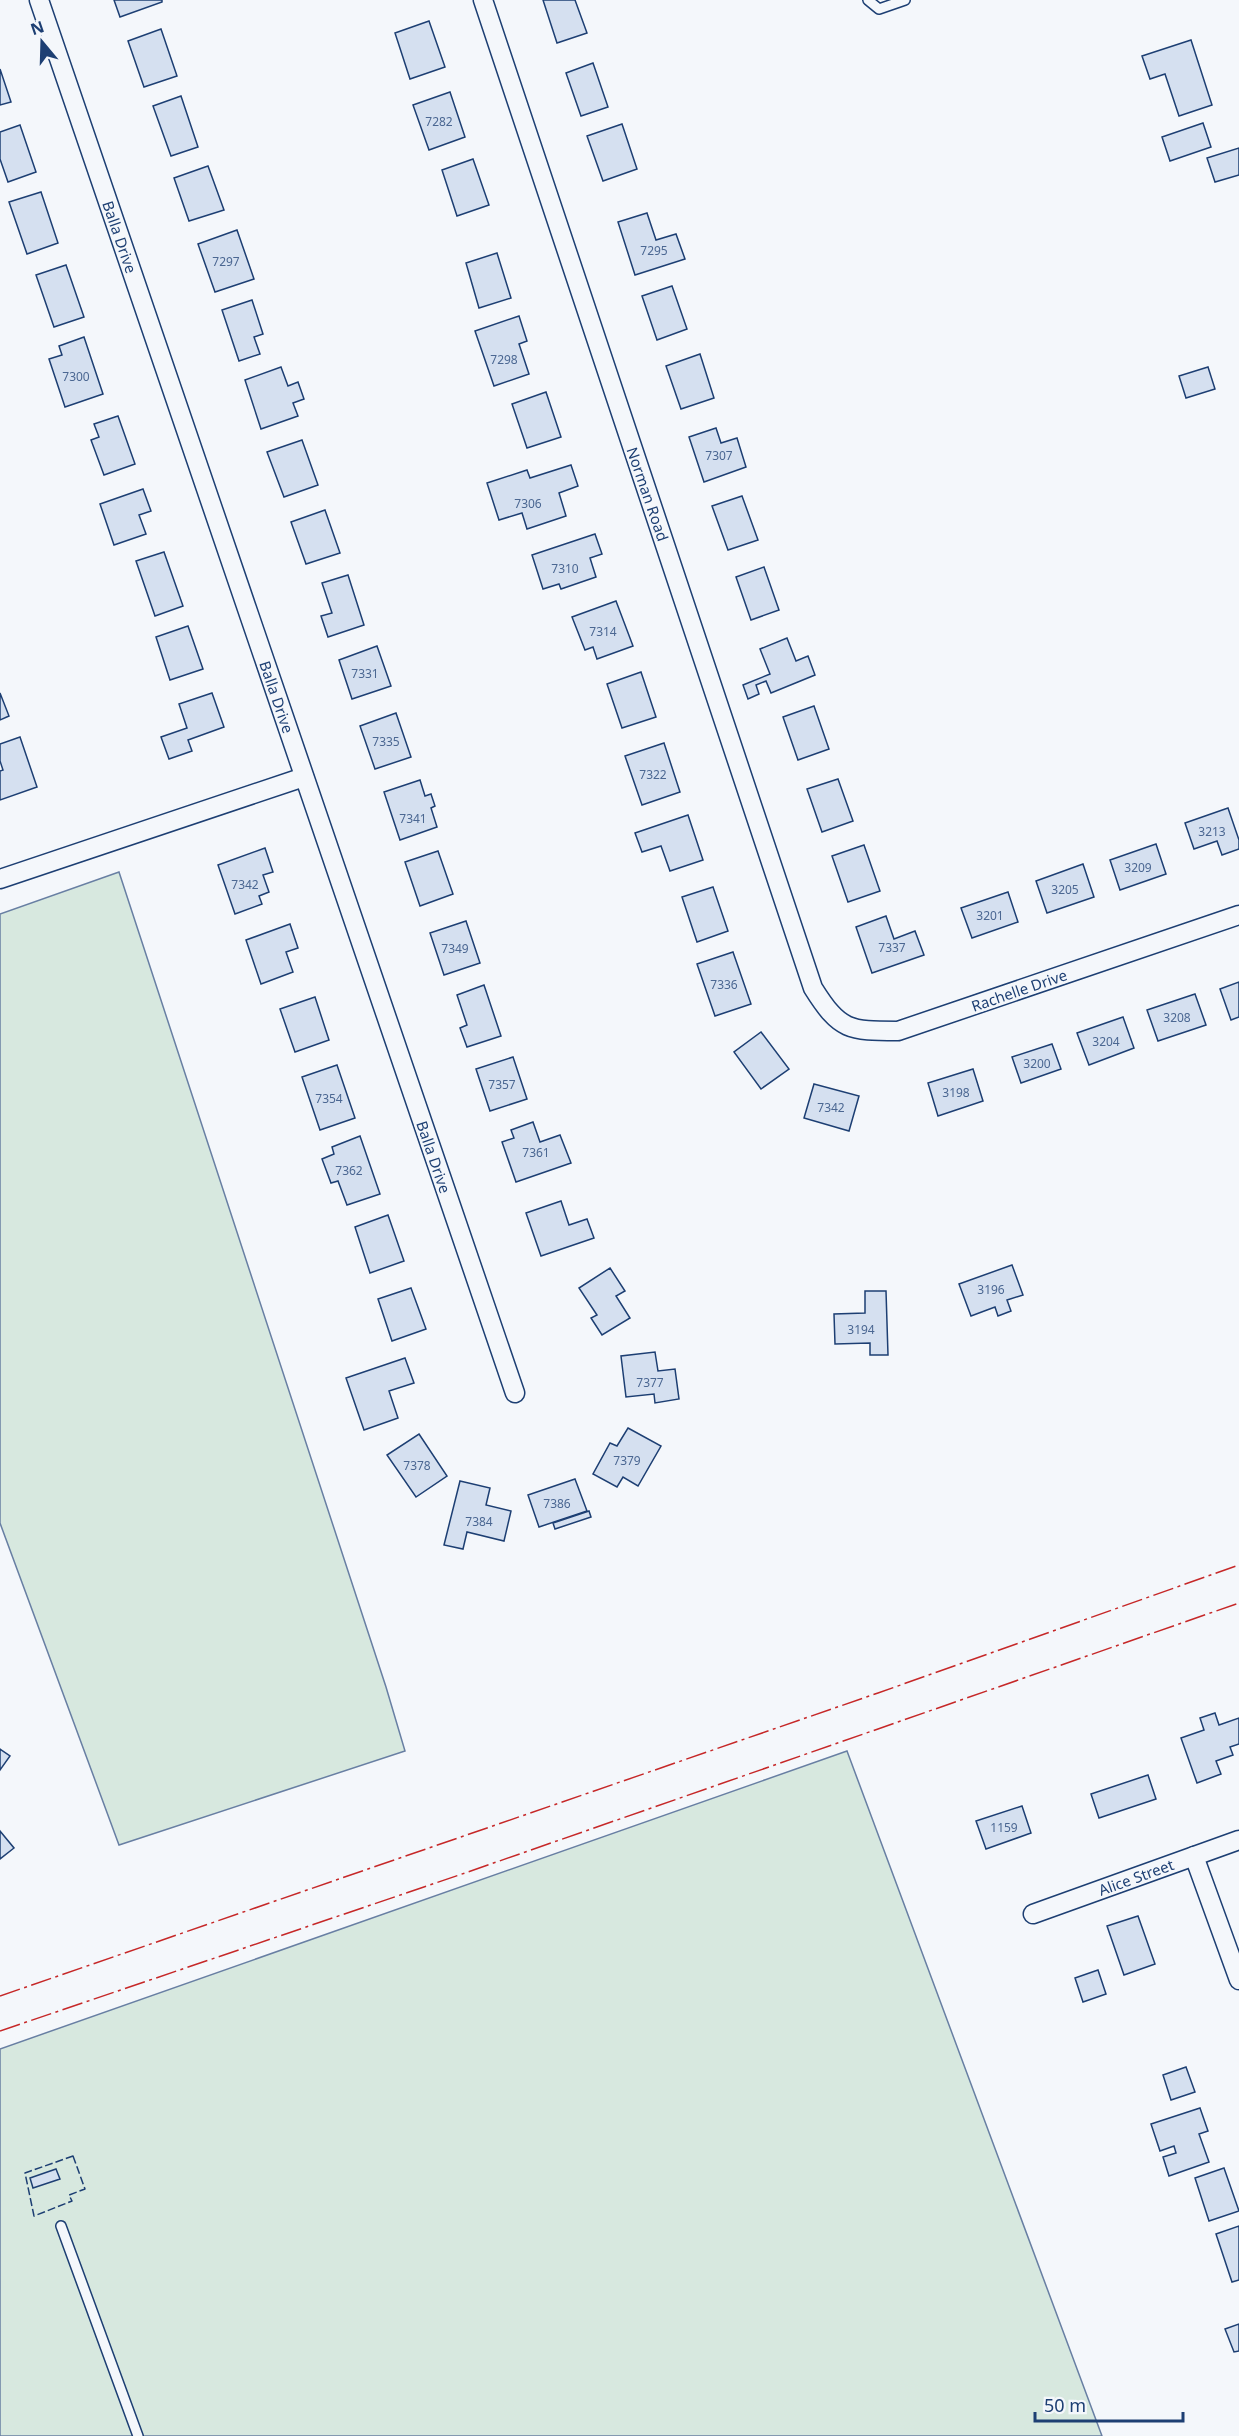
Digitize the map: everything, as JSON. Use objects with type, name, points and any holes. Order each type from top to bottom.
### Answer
[{"type":"street","name":"Balla Drive","points":[[39,0],[514,1393]]},
{"type":"street","name":"Norman Road","points":[[483,0],[813,988]]},
{"type":"street","points":[[0,879],[304,777]]},
{"type":"street","name":"Rachelle Drive","points":[[813,988],[829,1014],[857,1031],[898,1031],[1239,915]]},
{"type":"street","name":"Alice Street","points":[[1034,1914],[1239,1840]]},
{"type":"street","points":[[1194,1856],[1239,1980]]},
{"type":"lane","points":[[868,0],[879,9],[905,0]]},
{"type":"lane","points":[[61,2226],[138,2436]]},
{"type":"shaded area","points":[[119,872],[405,1751],[119,1845],[0,1523],[0,914]]},
{"type":"shaded area","points":[[847,1751],[1102,2436],[0,2436],[0,2049]]},
{"type":"building","points":[[114,0],[162,0],[162,2],[120,17]]},
{"type":"building","points":[[543,0],[575,0],[587,33],[557,43]]},
{"type":"building","points":[[429,21],[445,67],[410,79],[395,33]]},
{"type":"building","points":[[161,29],[177,76],[144,87],[128,41]]},
{"type":"building","points":[[1191,40],[1212,105],[1179,116],[1165,74],[1150,79],[1142,56]]},
{"type":"building","points":[[593,63],[608,107],[581,116],[566,73]]},
{"type":"building","points":[[0,69],[11,102],[0,105]]},
{"type":"building","points":[[450,92],[465,137],[429,150],[413,105]]},
{"type":"building","points":[[181,96],[198,147],[171,156],[153,106]]},
{"type":"building","points":[[1203,123],[1211,147],[1170,161],[1162,137]]},
{"type":"building","points":[[622,124],[637,169],[603,181],[587,136]]},
{"type":"building","points":[[20,125],[36,172],[8,182],[0,159],[0,132]]},
{"type":"building","points":[[1239,148],[1239,175],[1215,182],[1207,158]]},
{"type":"building","points":[[473,159],[489,205],[457,216],[442,170]]},
{"type":"building","points":[[208,166],[224,210],[189,221],[174,178]]},
{"type":"building","points":[[41,192],[58,243],[27,254],[9,202]]},
{"type":"building","points":[[647,213],[656,240],[676,234],[685,259],[635,275],[618,222]]},
{"type":"building","points":[[237,230],[254,279],[215,292],[198,244]]},
{"type":"building","points":[[497,253],[511,298],[479,308],[466,263]]},
{"type":"building","points":[[66,265],[84,317],[54,327],[36,275]]},
{"type":"building","points":[[672,286],[687,329],[657,340],[642,296]]},
{"type":"building","points":[[252,300],[263,334],[254,337],[260,354],[239,361],[222,310]]},
{"type":"building","points":[[519,316],[527,341],[519,344],[529,374],[494,386],[475,331]]},
{"type":"building","points":[[84,337],[103,394],[65,407],[49,359],[62,355],[59,346]]},
{"type":"building","points":[[700,354],[714,398],[681,409],[666,366]]},
{"type":"building","points":[[281,367],[288,386],[298,382],[304,399],[293,403],[298,416],[261,429],[245,380]]},
{"type":"building","points":[[1208,367],[1215,389],[1186,398],[1179,376]]},
{"type":"building","points":[[546,392],[561,437],[527,448],[512,404]]},
{"type":"building","points":[[118,416],[135,464],[104,475],[91,440],[99,437],[94,424]]},
{"type":"building","points":[[716,428],[721,443],[737,438],[746,467],[704,482],[689,437]]},
{"type":"building","points":[[302,440],[318,485],[284,497],[267,452]]},
{"type":"building","points":[[571,465],[578,486],[559,493],[566,516],[527,529],[522,513],[499,520],[487,483],[527,470],[530,478]]},
{"type":"building","points":[[143,489],[151,511],[139,515],[146,534],[114,545],[100,504]]},
{"type":"building","points":[[742,496],[758,540],[728,550],[712,506]]},
{"type":"building","points":[[325,510],[340,553],[306,564],[291,522]]},
{"type":"building","points":[[595,534],[602,554],[590,558],[596,577],[561,589],[559,584],[543,589],[532,555]]},
{"type":"building","points":[[164,552],[183,606],[155,616],[136,561]]},
{"type":"building","points":[[764,567],[779,610],[751,620],[736,577]]},
{"type":"building","points":[[348,575],[364,625],[328,637],[321,616],[332,613],[322,583]]},
{"type":"building","points":[[616,601],[633,646],[597,659],[593,647],[585,650],[572,617]]},
{"type":"building","points":[[188,626],[203,669],[170,680],[156,637]]},
{"type":"building","points":[[787,638],[796,661],[808,656],[815,675],[771,693],[766,681],[756,685],[759,694],[748,699],[743,685],[770,674],[760,649]]},
{"type":"building","points":[[377,646],[391,686],[352,699],[339,660]]},
{"type":"building","points":[[641,672],[656,717],[622,728],[607,684]]},
{"type":"building","points":[[0,693],[9,716],[0,720]]},
{"type":"building","points":[[212,693],[224,727],[188,740],[192,751],[169,759],[161,737],[187,728],[179,704]]},
{"type":"building","points":[[814,706],[829,749],[798,760],[783,717]]},
{"type":"building","points":[[396,713],[411,757],[375,769],[360,726]]},
{"type":"building","points":[[20,737],[37,787],[0,800],[0,771],[3,770],[0,761],[0,744]]},
{"type":"building","points":[[664,743],[680,792],[642,805],[625,756]]},
{"type":"building","points":[[838,779],[853,821],[822,832],[807,789]]},
{"type":"building","points":[[420,780],[425,796],[431,794],[435,806],[431,808],[437,827],[400,840],[384,792]]},
{"type":"building","points":[[1228,808],[1239,840],[1239,849],[1222,855],[1217,841],[1194,849],[1185,823]]},
{"type":"building","points":[[688,815],[703,860],[670,871],[661,846],[642,852],[635,833]]},
{"type":"building","points":[[1156,844],[1166,874],[1120,890],[1110,860]]},
{"type":"building","points":[[864,845],[880,891],[848,902],[832,856]]},
{"type":"building","points":[[265,848],[273,872],[263,875],[269,892],[259,896],[262,904],[235,914],[218,865]]},
{"type":"building","points":[[438,851],[453,894],[420,906],[405,862]]},
{"type":"building","points":[[1083,864],[1094,897],[1047,913],[1036,881]]},
{"type":"building","points":[[713,887],[728,931],[697,942],[682,897]]},
{"type":"building","points":[[1008,892],[1018,922],[972,938],[961,908]]},
{"type":"building","points":[[886,916],[894,939],[915,931],[924,955],[872,973],[856,927]]},
{"type":"building","points":[[466,921],[480,963],[444,975],[430,933]]},
{"type":"building","points":[[290,924],[298,948],[286,952],[293,972],[261,984],[246,940]]},
{"type":"building","points":[[733,952],[751,1004],[715,1016],[697,964]]},
{"type":"building","points":[[1239,982],[1239,1017],[1231,1020],[1220,989]]},
{"type":"building","points":[[484,985],[501,1036],[467,1047],[460,1028],[467,1025],[457,995]]},
{"type":"building","points":[[1195,994],[1206,1025],[1158,1041],[1147,1010]]},
{"type":"building","points":[[315,997],[329,1040],[295,1052],[280,1009]]},
{"type":"building","points":[[1123,1017],[1134,1048],[1089,1065],[1077,1033]]},
{"type":"building","points":[[761,1032],[789,1069],[761,1089],[734,1052]]},
{"type":"building","points":[[1052,1044],[1061,1069],[1021,1083],[1012,1057]]},
{"type":"building","points":[[513,1057],[527,1099],[490,1111],[476,1069]]},
{"type":"building","points":[[337,1065],[355,1118],[320,1130],[302,1077]]},
{"type":"building","points":[[973,1069],[983,1101],[938,1116],[928,1083]]},
{"type":"building","points":[[814,1084],[859,1096],[849,1131],[804,1118]]},
{"type":"building","points":[[533,1122],[540,1142],[560,1135],[571,1163],[516,1182],[502,1142],[514,1138],[511,1130]]},
{"type":"building","points":[[360,1136],[380,1194],[347,1205],[338,1181],[331,1183],[322,1159],[334,1154],[332,1147]]},
{"type":"building","points":[[561,1201],[569,1225],[587,1219],[594,1238],[541,1256],[526,1213]]},
{"type":"building","points":[[388,1215],[404,1261],[370,1273],[355,1227]]},
{"type":"building","points":[[1012,1265],[1023,1295],[1007,1300],[1011,1311],[998,1316],[995,1307],[971,1316],[959,1284]]},
{"type":"building","points":[[610,1268],[625,1291],[616,1296],[630,1318],[602,1335],[591,1318],[597,1315],[579,1288]]},
{"type":"building","points":[[411,1288],[426,1329],[392,1341],[378,1299]]},
{"type":"building","points":[[865,1291],[886,1291],[888,1355],[870,1355],[870,1343],[835,1344],[834,1314],[865,1313]]},
{"type":"building","points":[[655,1352],[658,1371],[675,1369],[679,1399],[655,1403],[654,1394],[626,1397],[621,1356]]},
{"type":"building","points":[[405,1358],[414,1383],[389,1391],[398,1418],[364,1430],[346,1378]]},
{"type":"building","points":[[628,1428],[661,1446],[638,1486],[623,1477],[617,1487],[593,1474],[610,1443],[617,1446]]},
{"type":"building","points":[[419,1434],[447,1476],[416,1497],[387,1455]]},
{"type":"building","points":[[575,1479],[587,1511],[539,1527],[528,1495]]},
{"type":"building","points":[[460,1481],[490,1488],[486,1505],[511,1511],[504,1541],[467,1532],[463,1549],[444,1545]]},
{"type":"building","points":[[589,1511],[591,1517],[555,1529],[553,1523]]},
{"type":"building","points":[[1215,1713],[1219,1725],[1239,1718],[1239,1744],[1230,1747],[1233,1755],[1216,1761],[1221,1774],[1197,1783],[1181,1738],[1204,1730],[1200,1718]]},
{"type":"building","points":[[0,1749],[10,1756],[0,1770]]},
{"type":"building","points":[[1148,1775],[1156,1799],[1099,1818],[1091,1794]]},
{"type":"building","points":[[1022,1806],[1031,1833],[986,1849],[976,1821]]},
{"type":"building","points":[[0,1831],[14,1848],[0,1859]]},
{"type":"building","points":[[1138,1916],[1155,1964],[1124,1975],[1107,1926]]},
{"type":"building","points":[[1098,1970],[1106,1994],[1083,2002],[1075,1978]]},
{"type":"building","points":[[1186,2067],[1195,2092],[1171,2100],[1163,2075]]},
{"type":"building","points":[[1200,2108],[1208,2131],[1199,2134],[1209,2162],[1169,2176],[1163,2157],[1176,2153],[1174,2146],[1160,2151],[1151,2124]]},
{"type":"building","points":[[1224,2168],[1239,2211],[1209,2221],[1195,2178]]},
{"type":"building","points":[[56,2169],[60,2179],[33,2188],[30,2178]]},
{"type":"building","points":[[1239,2226],[1239,2280],[1232,2282],[1216,2234]]},
{"type":"building","points":[[1239,2324],[1239,2351],[1234,2352],[1225,2329]]},
{"type":"fence","points":[[73,2156],[85,2189],[69,2195],[72,2201],[34,2216],[25,2173],[73,2156]]},
{"type":"power","points":[[0,1996],[878,1693],[1239,1565]]},
{"type":"power","points":[[0,2031],[465,1873],[1239,1603]]}]
